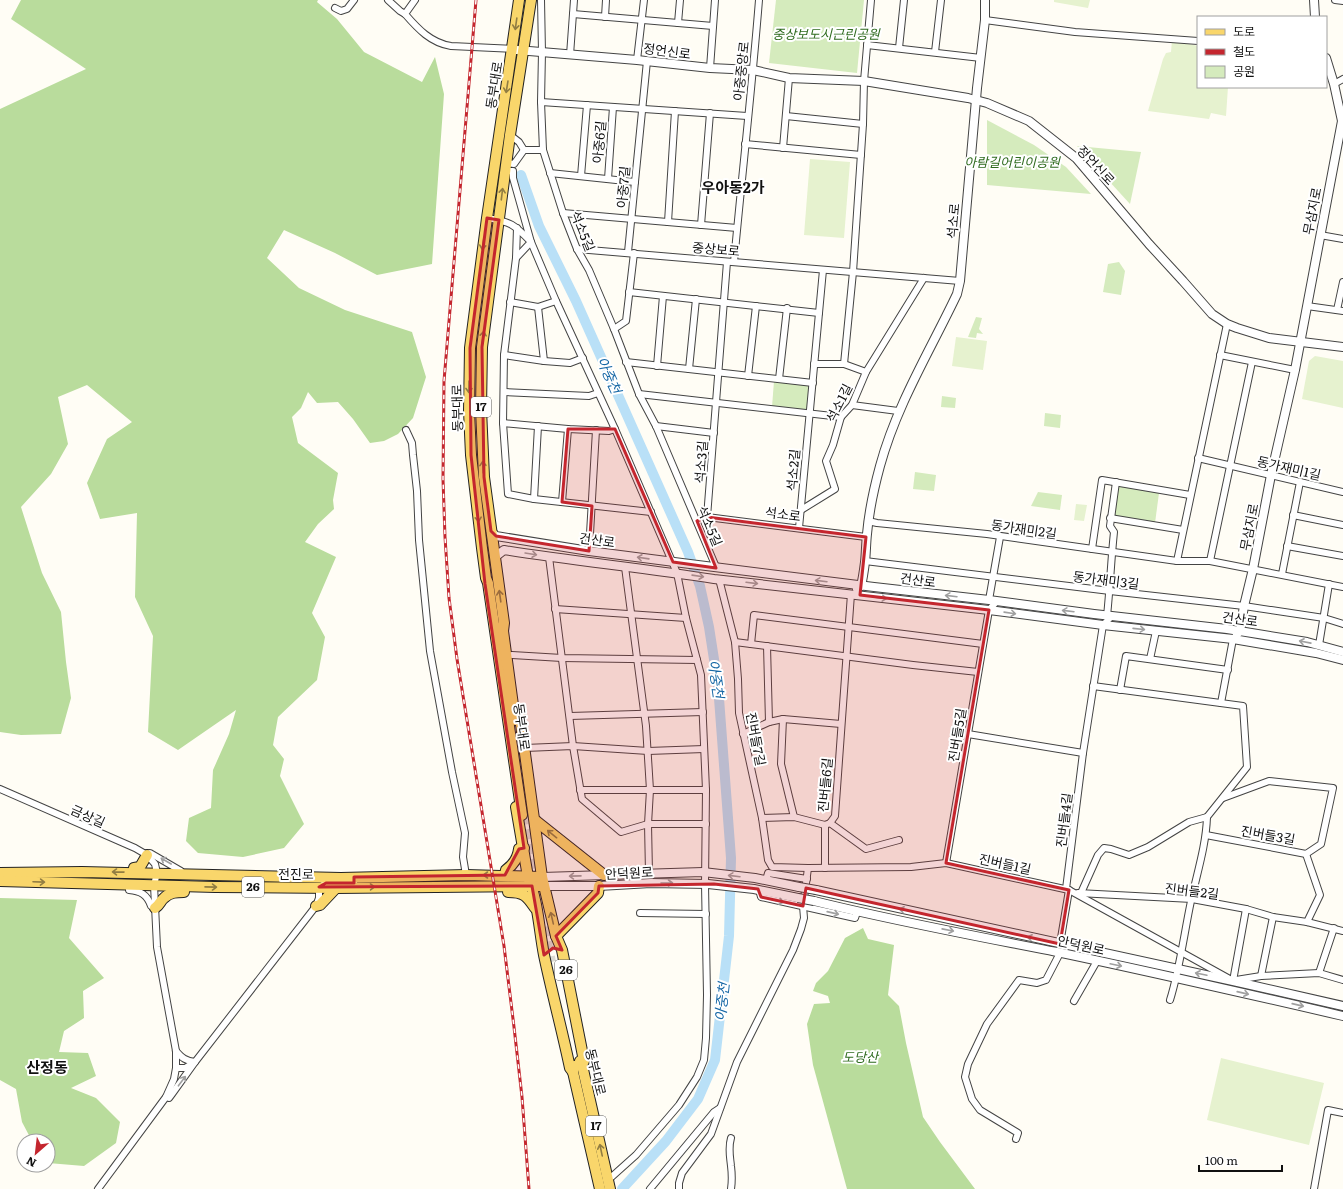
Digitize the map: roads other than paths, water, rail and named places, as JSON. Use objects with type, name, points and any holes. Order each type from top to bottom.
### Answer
[{"type":"main road","name":"동부대로","points":[[519,0],[518,50],[510,135],[509,167],[499,220],[487,301],[482,354],[481,409],[484,477],[504,623],[503,631],[527,819]]},
{"type":"main road","name":"동부대로","points":[[531,0],[518,50],[486,218],[470,348],[469,404],[471,455],[486,578],[485,584],[527,819],[543,881]]},
{"type":"main road","name":"동부대로","points":[[504,623],[508,630],[512,655],[524,748],[527,819]]},
{"type":"main road","points":[[527,819],[524,848],[537,908]]},
{"type":"main road","points":[[527,819],[604,875]]},
{"type":"main road","points":[[505,875],[506,870],[518,856],[519,849],[524,848]]},
{"type":"main road","points":[[133,873],[134,868],[140,867],[147,855]]},
{"type":"main road","name":"전진로","points":[[0,873],[82,872],[354,877],[505,875],[530,881]]},
{"type":"main road","name":"전진로","points":[[0,881],[336,888],[507,886],[530,881],[543,881]]},
{"type":"main road","name":"26","points":[[543,881],[556,936],[562,950],[579,1032],[584,1061],[582,1065]]},
{"type":"main road","points":[[155,908],[160,905],[165,897],[174,892],[184,892],[184,886]]},
{"type":"main road","name":"26","points":[[507,886],[508,892],[519,892],[527,897],[534,908],[537,908],[551,959],[570,1068],[574,1072]]},
{"type":"main road","points":[[556,936],[598,893],[599,886]]},
{"type":"main road","points":[[316,906],[320,905],[336,888]]},
{"type":"main road","points":[[551,959],[553,948],[562,950]]},
{"type":"main road","name":"동부대로","points":[[551,959],[579,1060],[582,1065],[606,1187]]},
{"type":"main road","name":"동부대로","points":[[574,1072],[606,1187]]},
{"type":"street","points":[[335,8],[341,11],[347,9],[354,0]]},
{"type":"street","points":[[388,0],[405,14],[412,23],[428,37],[442,45],[518,50]]},
{"type":"street","points":[[405,14],[415,0]]},
{"type":"street","name":"석소5길","points":[[541,0],[541,102],[543,150],[550,173],[577,249],[589,270],[639,394],[656,426],[697,521],[714,567]]},
{"type":"street","points":[[570,55],[574,0]]},
{"type":"street","points":[[605,17],[606,0]]},
{"type":"street","points":[[637,60],[644,0]]},
{"type":"street","points":[[678,23],[680,0]]},
{"type":"street","points":[[710,68],[715,0]]},
{"type":"street","name":"아중중앙로","points":[[730,262],[737,228],[759,0]]},
{"type":"street","points":[[844,364],[853,272],[863,124],[864,81],[871,0]]},
{"type":"street","points":[[899,48],[904,0]]},
{"type":"street","points":[[935,52],[941,0]]},
{"type":"street","name":"석소로","points":[[862,586],[868,521],[872,496],[880,464],[898,411],[957,294],[960,281],[976,100],[985,20],[985,0]]},
{"type":"street","points":[[1314,0],[1315,16]]},
{"type":"street","points":[[1335,0],[1343,1]]},
{"type":"street","points":[[573,14],[713,26]]},
{"type":"street","points":[[985,20],[1076,32],[1197,41]]},
{"type":"street","points":[[867,45],[981,58]]},
{"type":"street","name":"정언신로","points":[[518,50],[710,68],[753,70],[789,78],[864,81],[987,103],[1028,121],[1076,158],[1149,244],[1212,314],[1227,324],[1270,338],[1343,347]]},
{"type":"street","points":[[642,108],[647,61]]},
{"type":"street","name":"무삼지로","points":[[1240,631],[1244,606],[1254,569],[1271,475],[1301,341],[1320,235],[1340,150],[1342,121],[1341,111],[1327,61]]},
{"type":"street","points":[[783,148],[789,78]]},
{"type":"street","points":[[1334,84],[1343,79]]},
{"type":"street","name":"아중6길","points":[[541,102],[747,116]]},
{"type":"street","name":"아중6길","points":[[581,176],[587,105]]},
{"type":"street","name":"아중6길","points":[[608,179],[613,107]]},
{"type":"street","name":"아중7길","points":[[614,329],[626,321],[631,253],[631,219],[642,108]]},
{"type":"street","points":[[668,222],[675,111]]},
{"type":"street","points":[[701,225],[710,113]]},
{"type":"street","points":[[786,116],[863,124]]},
{"type":"street","points":[[510,135],[519,142],[524,150]]},
{"type":"street","points":[[745,144],[861,155]]},
{"type":"street","points":[[543,150],[524,150],[509,167],[514,178],[531,242],[673,562],[680,574],[686,618],[701,675],[709,873],[705,884],[707,995],[704,1060],[697,1077],[679,1105],[606,1187]]},
{"type":"street","points":[[550,173],[635,182]]},
{"type":"street","name":"아중7길","points":[[563,213],[737,228]]},
{"type":"street","points":[[486,218],[511,224],[531,242]]},
{"type":"street","points":[[517,228],[516,258],[504,355],[503,423],[508,494],[534,499],[651,512]]},
{"type":"street","points":[[1320,235],[1343,239]]},
{"type":"street","points":[[516,258],[531,242]]},
{"type":"street","name":"중상보로","points":[[577,249],[960,281]]},
{"type":"street","name":"석소3길","points":[[707,517],[724,302],[730,262]]},
{"type":"street","name":"석소2길","points":[[799,528],[822,270]]},
{"type":"street","name":"석소1길","points":[[801,510],[835,489],[826,461],[833,445],[841,417],[852,405],[866,372],[924,278]]},
{"type":"street","points":[[1307,306],[1340,310],[1343,282]]},
{"type":"street","points":[[629,292],[787,308],[819,313]]},
{"type":"street","points":[[657,366],[663,296]]},
{"type":"street","points":[[689,369],[696,299]]},
{"type":"street","points":[[510,302],[538,307],[556,301]]},
{"type":"street","points":[[748,376],[756,306]]},
{"type":"street","points":[[538,307],[544,361]]},
{"type":"street","points":[[780,380],[787,308]]},
{"type":"street","points":[[1177,561],[1227,324]]},
{"type":"street","points":[[504,355],[570,363],[583,358]]},
{"type":"street","points":[[1220,355],[1295,370]]},
{"type":"street","points":[[626,362],[813,383]]},
{"type":"street","points":[[1210,561],[1252,362]]},
{"type":"street","points":[[814,364],[844,364],[866,372]]},
{"type":"street","points":[[504,392],[589,396],[598,393]]},
{"type":"street","points":[[639,394],[841,417]]},
{"type":"street","points":[[852,405],[898,411]]},
{"type":"street","points":[[503,423],[568,429],[609,431],[615,429]]},
{"type":"street","points":[[534,499],[538,426]]},
{"type":"street","name":"석소3길","points":[[656,426],[714,433]]},
{"type":"street","points":[[562,502],[568,429]]},
{"type":"street","points":[[406,430],[412,443],[417,492],[419,540],[430,651],[452,772],[465,833],[464,857],[466,875]]},
{"type":"street","points":[[590,551],[596,430]]},
{"type":"street","name":"동가재미1길","points":[[1198,458],[1343,492]]},
{"type":"street","points":[[1092,549],[1102,480],[1190,495]]},
{"type":"street","points":[[1103,625],[1109,616],[1114,532],[1110,526],[1110,518],[1116,482]]},
{"type":"street","points":[[1282,574],[1300,482]]},
{"type":"street","points":[[1293,515],[1343,525]]},
{"type":"street","name":"석소로","points":[[697,521],[707,517],[866,536]]},
{"type":"street","points":[[1110,518],[1183,530]]},
{"type":"street","name":"동가재미2길","points":[[868,521],[1177,561],[1210,561],[1343,587]]},
{"type":"street","name":"건산로","points":[[491,531],[496,536],[682,564],[1240,631],[1308,642],[1343,652]]},
{"type":"street","points":[[989,610],[993,601],[994,577],[1000,537]]},
{"type":"street","points":[[1287,546],[1343,556]]},
{"type":"street","name":"건산로","points":[[495,557],[504,550],[716,579],[1233,639],[1316,653],[1343,660]]},
{"type":"street","points":[[549,557],[573,746],[582,799],[620,832],[648,824],[706,824]]},
{"type":"street","name":"동가재미3길","points":[[865,561],[1110,592],[1244,606],[1324,618],[1343,624]]},
{"type":"street","points":[[625,567],[630,614],[645,714],[648,751],[650,790],[648,873]]},
{"type":"street","name":"진버들7길","points":[[716,579],[735,642],[739,713],[762,818],[768,860],[772,867],[808,868]]},
{"type":"street","points":[[1319,645],[1329,584]]},
{"type":"street","points":[[851,594],[862,586]]},
{"type":"street","name":"진버들6길","points":[[825,868],[828,824],[835,816],[851,594]]},
{"type":"street","points":[[555,609],[686,618]]},
{"type":"street","name":"진버들5길","points":[[946,863],[989,610]]},
{"type":"street","points":[[751,644],[754,615],[983,644]]},
{"type":"street","name":"진버들4길","points":[[1060,944],[1069,890],[1093,686],[1103,625]]},
{"type":"street","points":[[1150,659],[1156,631]]},
{"type":"street","points":[[1221,703],[1233,639],[1240,631]]},
{"type":"street","points":[[735,642],[978,672]]},
{"type":"street","points":[[767,646],[769,722]]},
{"type":"street","points":[[512,655],[562,658],[697,660]]},
{"type":"street","points":[[1120,690],[1126,656],[1228,670]]},
{"type":"street","name":"진버들3길","points":[[1093,686],[1243,706],[1247,767],[1207,817]]},
{"type":"street","points":[[570,716],[702,712]]},
{"type":"street","points":[[743,734],[769,722],[783,719],[841,724]]},
{"type":"street","points":[[783,719],[781,764],[794,817]]},
{"type":"street","points":[[968,734],[1084,753]]},
{"type":"street","points":[[524,748],[573,746],[648,751],[704,749]]},
{"type":"street","name":"진버들3길","points":[[1206,835],[1306,854],[1321,844],[1333,788],[1269,781],[1223,798]]},
{"type":"street","name":"금상길","points":[[0,789],[135,848],[147,855],[150,853],[181,871],[180,874]]},
{"type":"street","points":[[580,790],[706,790]]},
{"type":"street","points":[[762,818],[794,817],[828,824],[866,849],[899,840]]},
{"type":"street","points":[[1081,893],[1098,855],[1104,848],[1129,855],[1148,847],[1189,822],[1207,817],[1206,835],[1181,951],[1177,978],[1170,1000]]},
{"type":"street","points":[[1306,854],[1320,895],[1307,922]]},
{"type":"street","points":[[98,1189],[166,1097],[174,1079],[176,1068],[176,1051],[157,947],[154,885],[157,873],[155,864],[147,855]]},
{"type":"street","name":"진버들1길","points":[[808,868],[910,867],[946,863],[1069,890],[1233,981]]},
{"type":"street","points":[[679,1189],[682,1173],[710,1134],[737,1062],[795,943],[804,918],[803,906],[808,868]]},
{"type":"street","name":"안덕원로","points":[[543,881],[604,875],[703,872],[755,878],[816,890],[1343,1006]]},
{"type":"street","points":[[766,880],[768,873],[807,879]]},
{"type":"street","points":[[166,1097],[169,1098],[195,1062],[316,906],[319,898],[318,887],[326,883],[354,883],[354,877]]},
{"type":"street","name":"안덕원로","points":[[543,881],[599,886],[651,883],[714,884],[756,889],[857,912],[1177,978],[1343,1016]]},
{"type":"street","points":[[129,884],[129,890],[138,891],[144,894],[149,899],[151,906],[155,908]]},
{"type":"street","points":[[756,889],[761,897],[856,918],[857,912]]},
{"type":"street","name":"진버들2길","points":[[1069,890],[1081,893],[1192,899],[1273,917],[1307,922],[1343,930]]},
{"type":"street","points":[[1246,910],[1233,981],[1261,976],[1319,973],[1343,980]]},
{"type":"street","points":[[640,913],[706,914]]},
{"type":"street","points":[[1261,976],[1273,917]]},
{"type":"street","points":[[1319,973],[1334,928]]},
{"type":"street","points":[[1016,1139],[1018,1134],[976,1107],[965,1077],[968,1064],[987,1024],[1019,980],[1037,983],[1046,980],[1060,953]]},
{"type":"street","points":[[1074,1001],[1097,961]]},
{"type":"street","points":[[176,1051],[187,1061],[195,1062]]},
{"type":"street","points":[[176,1068],[185,1068],[195,1062]]},
{"type":"street","points":[[650,1189],[714,1112],[720,1108]]},
{"type":"street","points":[[1314,1189],[1328,1110],[1343,1114]]},
{"type":"street","points":[[731,1138],[729,1143],[732,1168],[731,1189]]},
{"type":"waterway","name":"아중천","points":[[521,175],[539,226],[576,301],[688,552],[700,586],[709,627],[718,685],[731,858],[729,936],[715,1060],[698,1099],[666,1141],[622,1189]]},
{"type":"tunnel","points":[[522,815],[535,884]]},
{"type":"tunnel","points":[[544,927],[551,962]]},
{"type":"railway","points":[[476,0],[444,381],[443,479],[445,537],[449,598],[457,659],[504,946],[522,1097],[529,1189]]},
{"type":"district","name":"우아동2가","points":[[733,188]]},
{"type":"district","name":"산정동","points":[[47,1068]]},
{"type":"park label","name":"중상보도시근린공원","points":[[826,34]]},
{"type":"park label","name":"아람길어린이공원","points":[[1012,162]]},
{"type":"park label","name":"도당산","points":[[860,1057]]}]
